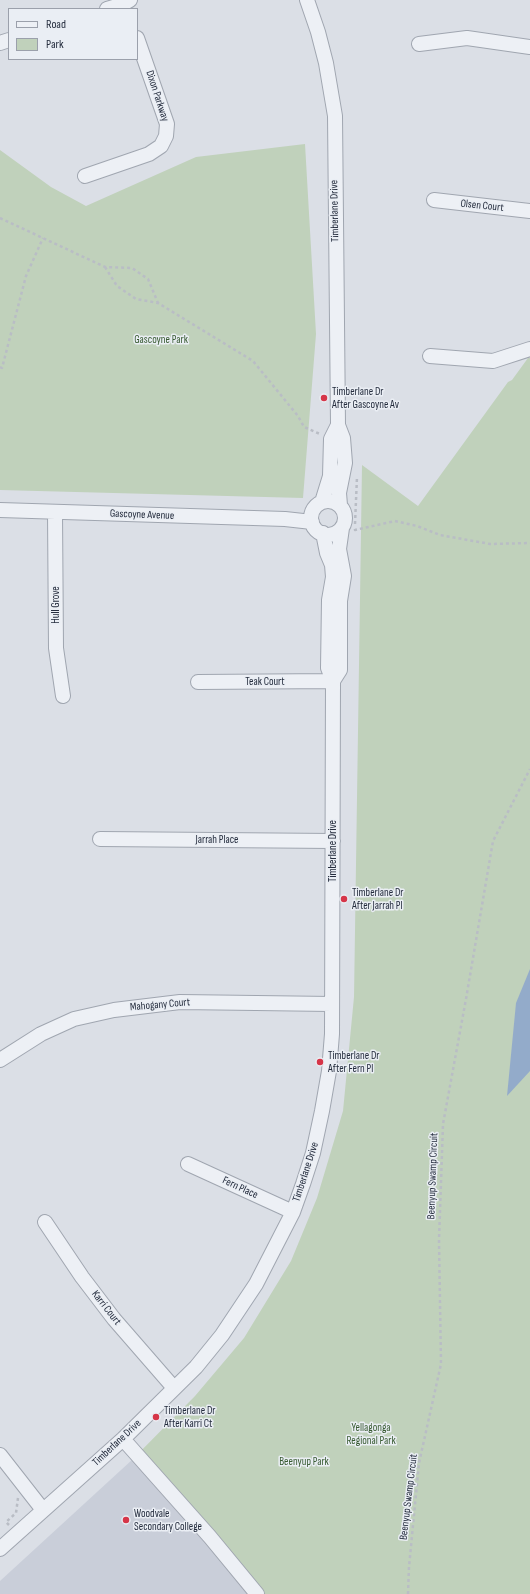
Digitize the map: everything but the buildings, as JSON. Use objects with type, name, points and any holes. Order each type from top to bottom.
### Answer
[{"type":"street","name":"Timberlane Drive","points":[[307,0],[326,63],[334,116],[338,425],[343,438],[346,463],[339,492],[340,505]]},
{"type":"street","points":[[112,8],[126,4]]},
{"type":"street","points":[[419,44],[466,38],[530,47]]},
{"type":"street","name":"Dixon Parkway","points":[[85,176],[149,154],[161,146],[166,136],[167,124],[138,41]]},
{"type":"street","name":"Olsen Court","points":[[434,200],[530,211]]},
{"type":"street","points":[[430,356],[492,361],[530,349]]},
{"type":"street","name":"Timberlane Drive","points":[[320,503],[330,476],[331,439],[338,425]]},
{"type":"street","points":[[332,501],[340,505],[345,513],[342,528],[334,534],[323,534],[314,527],[312,522],[312,513],[320,503],[332,501]]},
{"type":"street","name":"Gascoyne Avenue","points":[[284,519],[320,503]]},
{"type":"street","name":"Gascoyne Avenue","points":[[0,510],[55,513],[284,519],[312,522]]},
{"type":"street","name":"Hull Grove","points":[[55,513],[56,648],[63,696]]},
{"type":"street","name":"Timberlane Drive","points":[[333,681],[340,670],[340,601],[344,576],[339,549],[342,528]]},
{"type":"street","name":"Timberlane Drive","points":[[0,1549],[123,1439],[200,1361],[222,1335],[242,1307],[269,1261],[292,1212],[313,1153],[329,1071],[332,1004],[333,681],[328,668],[329,600],[333,576],[332,565],[327,553],[323,534]]},
{"type":"street","name":"Teak Court","points":[[198,682],[333,681]]},
{"type":"street","name":"Jarrah Place","points":[[100,839],[333,841]]},
{"type":"street","name":"Mahogany Court","points":[[0,1060],[41,1034],[74,1019],[114,1010],[180,1002],[332,1004]]},
{"type":"street","name":"Fern Place","points":[[188,1164],[292,1212]]},
{"type":"street","name":"Karri Court","points":[[45,1222],[82,1277],[114,1319],[174,1388]]},
{"type":"street","points":[[123,1439],[210,1537],[257,1594]]},
{"type":"street","points":[[0,1455],[42,1510]]},
{"type":"path","points":[[0,218],[105,267],[132,268],[148,279],[158,303]]},
{"type":"path","points":[[0,367],[2,368],[26,276],[43,238]]},
{"type":"path","points":[[105,267],[117,286],[136,299],[158,303],[253,361],[298,416],[304,427],[323,435]]},
{"type":"path","points":[[357,473],[355,530],[395,521],[417,526],[440,535],[490,544],[530,543]]},
{"type":"path","name":"Beenyup Swamp Circuit","points":[[408,1594],[409,1567],[419,1463],[441,1364],[440,1240],[443,1124],[493,841],[530,769]]},
{"type":"path","points":[[17,1533],[6,1522],[16,1513],[18,1496]]},
{"type":"shaded area","name":"Woodvale Secondary College","points":[[133,1459],[250,1594],[0,1594],[0,1581]]},
{"type":"green space","name":"Gascoyne Park","points":[[305,144],[316,334],[303,498],[0,490],[0,150],[51,187],[86,206],[196,157]]},
{"type":"green space","name":"Yellagonga Regional Park","points":[[528,358],[530,358],[530,1594],[250,1594],[133,1459],[195,1396],[244,1338],[291,1261],[317,1198],[343,1111],[354,997],[362,465],[418,506],[508,382],[512,380]]},
{"type":"water","points":[[530,969],[530,1071],[507,1096],[516,1003]]},
{"type":"place","name":"Timberlane Dr After Gascoyne Av","points":[[324,398]]},
{"type":"place","name":"Timberlane Dr After Jarrah Pl","points":[[344,899]]},
{"type":"place","name":"Timberlane Dr After Fern Pl","points":[[320,1062]]},
{"type":"place","name":"Timberlane Dr After Karri Ct","points":[[156,1417]]},
{"type":"place","name":"Woodvale Secondary College","points":[[126,1520]]},
{"type":"park label","name":"Beenyup Park","points":[[304,1462]]}]
